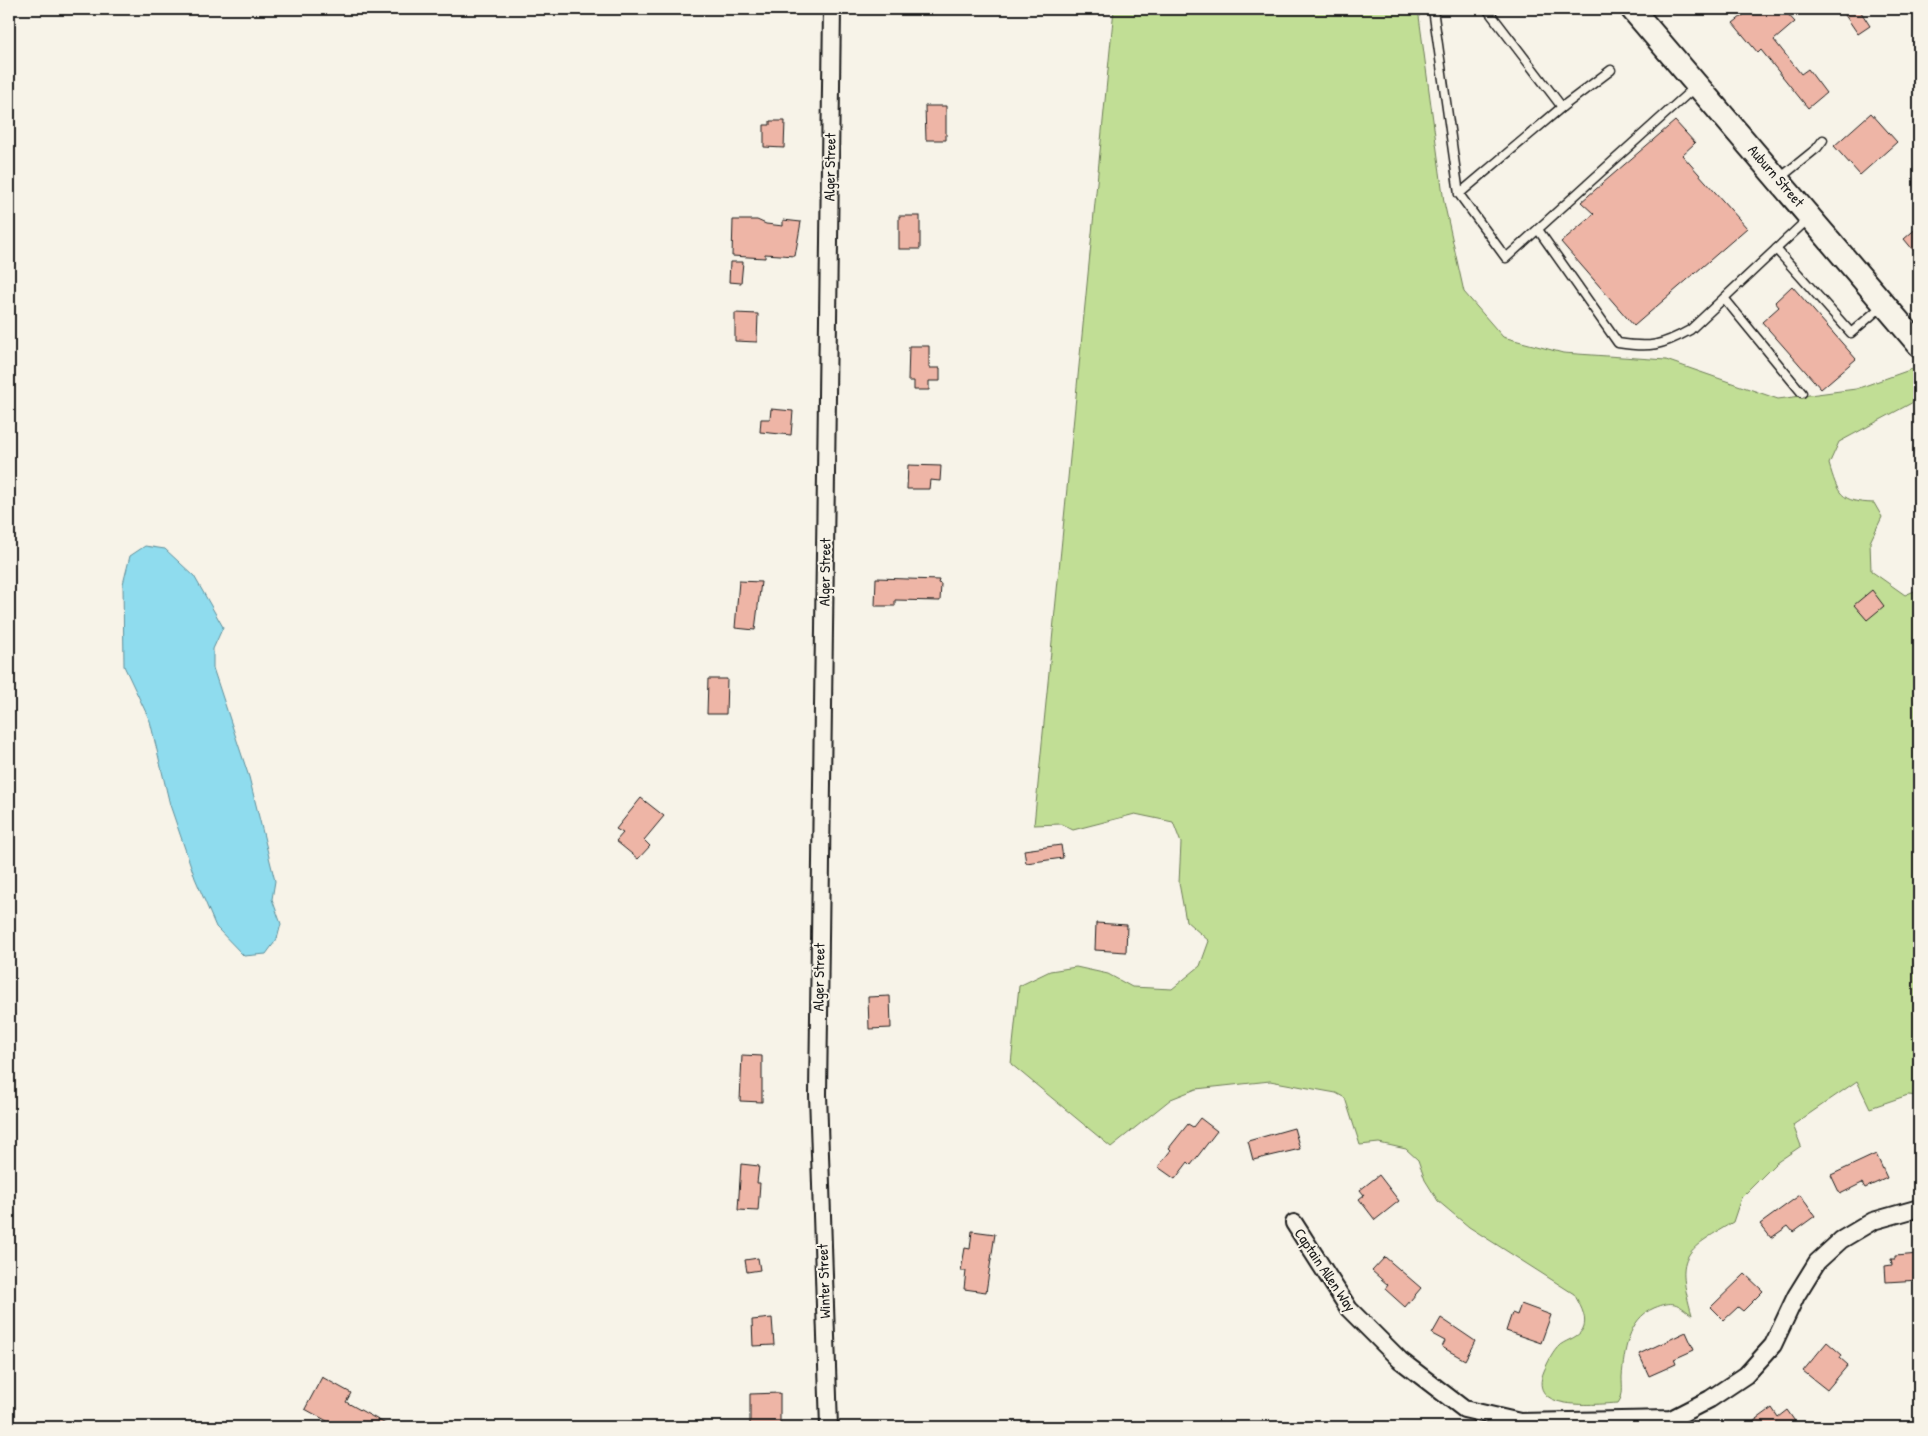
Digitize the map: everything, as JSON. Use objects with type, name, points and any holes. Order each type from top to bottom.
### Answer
[{"type":"main road","name":"Auburn Street","points":[[1632,9],[1811,216],[1919,345]]},
{"type":"street","name":"Alger Street","points":[[819,1135],[832,9]]},
{"type":"street","name":"Winter Street","points":[[819,1135],[829,1427]]},
{"type":"street","name":"Captain Allen Way","points":[[1294,1223],[1349,1309],[1400,1360],[1464,1409],[1520,1422],[1673,1423],[1746,1375],[1773,1345],[1796,1296],[1817,1262],[1841,1240],[1873,1221],[1919,1208]]},
{"type":"lane","points":[[1433,9],[1459,194],[1506,258],[1539,231],[1696,85]]},
{"type":"lane","points":[[1487,9],[1562,107]]},
{"type":"lane","points":[[1459,194],[1562,107],[1610,70]]},
{"type":"lane","points":[[1779,179],[1824,140]]},
{"type":"lane","points":[[1539,231],[1618,343],[1640,346],[1666,343],[1690,330],[1811,216]]},
{"type":"lane","points":[[1776,249],[1851,333],[1885,303]]},
{"type":"lane","points":[[1724,298],[1802,393]]},
{"type":"green space","points":[[1114,9],[1418,9],[1444,202],[1464,292],[1503,337],[1563,353],[1666,360],[1778,399],[1856,389],[1919,368],[1919,399],[1839,442],[1829,464],[1835,483],[1842,494],[1854,501],[1874,503],[1882,517],[1870,542],[1871,571],[1905,595],[1919,589],[1919,1096],[1908,1095],[1870,1108],[1857,1081],[1793,1125],[1801,1146],[1776,1163],[1741,1198],[1733,1222],[1703,1241],[1687,1257],[1684,1267],[1684,1279],[1692,1315],[1678,1305],[1666,1304],[1645,1313],[1638,1320],[1626,1347],[1622,1394],[1618,1403],[1566,1403],[1554,1400],[1545,1394],[1541,1384],[1544,1371],[1555,1350],[1580,1333],[1584,1326],[1583,1314],[1574,1294],[1469,1227],[1438,1201],[1425,1180],[1418,1160],[1406,1149],[1379,1143],[1360,1145],[1345,1098],[1336,1093],[1270,1081],[1196,1089],[1171,1099],[1111,1147],[1011,1064],[1019,986],[1050,971],[1076,967],[1108,974],[1132,987],[1172,989],[1200,966],[1209,941],[1186,921],[1179,883],[1181,843],[1173,822],[1135,814],[1073,830],[1061,824],[1034,825]]},
{"type":"water","points":[[145,546],[165,549],[194,576],[223,627],[213,649],[213,668],[249,777],[275,881],[272,899],[281,924],[277,939],[266,954],[244,956],[216,927],[195,878],[170,805],[150,721],[124,666],[123,584],[130,556]]},
{"type":"building","points":[[1751,9],[1783,9],[1795,22],[1774,40],[1801,74],[1808,69],[1826,93],[1808,108],[1761,50],[1758,53],[1733,23]]},
{"type":"building","points":[[1854,9],[1859,9],[1870,26],[1858,34],[1845,15]]},
{"type":"building","points":[[925,106],[946,106],[946,140],[926,140]]},
{"type":"building","points":[[1871,113],[1897,142],[1860,175],[1834,146]]},
{"type":"building","points":[[770,121],[785,121],[784,148],[764,147],[764,125],[770,125]]},
{"type":"building","points":[[1675,121],[1695,143],[1682,155],[1747,228],[1634,326],[1561,242],[1594,214],[1581,202]]},
{"type":"building","points":[[899,216],[920,216],[920,249],[899,249]]},
{"type":"building","points":[[733,220],[757,220],[766,224],[783,226],[783,220],[801,222],[795,256],[765,254],[765,258],[732,256]]},
{"type":"building","points":[[1919,226],[1919,257],[1904,239]]},
{"type":"building","points":[[730,262],[743,262],[741,283],[729,282]]},
{"type":"building","points":[[1792,286],[1856,359],[1821,389],[1762,322],[1779,307],[1775,302]]},
{"type":"building","points":[[735,313],[758,314],[757,342],[735,341]]},
{"type":"building","points":[[909,346],[929,346],[929,368],[940,368],[940,381],[929,381],[929,390],[914,390],[914,381],[908,381]]},
{"type":"building","points":[[771,409],[793,411],[791,435],[760,432],[761,419],[770,419]]},
{"type":"building","points":[[908,465],[941,466],[940,481],[930,480],[929,489],[907,489]]},
{"type":"building","points":[[876,578],[939,580],[938,583],[941,584],[940,601],[895,600],[895,606],[875,606]]},
{"type":"building","points":[[739,581],[761,582],[755,630],[735,628]]},
{"type":"building","points":[[1872,590],[1884,606],[1867,620],[1854,605]]},
{"type":"building","points":[[708,679],[727,679],[726,714],[707,714]]},
{"type":"building","points":[[641,798],[664,816],[644,840],[650,846],[638,859],[616,841],[623,833],[616,829]]},
{"type":"building","points":[[1061,845],[1063,858],[1026,863],[1024,850]]},
{"type":"building","points":[[1096,923],[1127,925],[1126,952],[1095,950]]},
{"type":"building","points":[[890,996],[891,1028],[869,1029],[868,997]]},
{"type":"building","points":[[742,1055],[762,1056],[762,1102],[740,1101]]},
{"type":"building","points":[[1200,1118],[1217,1131],[1191,1165],[1188,1162],[1175,1179],[1158,1167],[1171,1150],[1169,1148],[1188,1124],[1193,1127]]},
{"type":"building","points":[[1294,1128],[1300,1149],[1253,1160],[1248,1141]]},
{"type":"building","points":[[1876,1154],[1887,1178],[1865,1188],[1862,1183],[1840,1194],[1831,1175]]},
{"type":"building","points":[[741,1164],[759,1166],[757,1183],[760,1183],[758,1211],[738,1210]]},
{"type":"building","points":[[1379,1175],[1399,1201],[1375,1220],[1359,1199],[1364,1195],[1360,1190]]},
{"type":"building","points":[[1800,1195],[1815,1216],[1793,1232],[1788,1226],[1771,1238],[1760,1224]]},
{"type":"building","points":[[972,1231],[995,1234],[986,1292],[964,1289],[966,1271],[961,1271],[965,1248],[970,1249]]},
{"type":"building","points":[[1919,1254],[1919,1280],[1886,1282],[1885,1266],[1892,1265],[1891,1259],[1895,1259],[1895,1256]]},
{"type":"building","points":[[1385,1257],[1421,1288],[1405,1307],[1385,1289],[1388,1285],[1372,1271]]},
{"type":"building","points":[[758,1258],[760,1270],[747,1272],[745,1260]]},
{"type":"building","points":[[1745,1274],[1763,1291],[1743,1311],[1738,1307],[1724,1320],[1711,1307]]},
{"type":"building","points":[[1521,1304],[1551,1315],[1541,1343],[1506,1331],[1512,1313],[1517,1315]]},
{"type":"building","points":[[772,1318],[774,1345],[753,1346],[752,1320]]},
{"type":"building","points":[[1441,1318],[1475,1341],[1465,1360],[1442,1347],[1445,1341],[1432,1334]]},
{"type":"building","points":[[1686,1332],[1694,1350],[1674,1359],[1676,1364],[1649,1376],[1639,1354]]},
{"type":"building","points":[[1827,1342],[1842,1355],[1840,1358],[1848,1365],[1827,1390],[1803,1371]]},
{"type":"building","points":[[322,1377],[351,1393],[346,1402],[391,1427],[338,1427],[305,1409]]},
{"type":"building","points":[[780,1393],[780,1426],[750,1426],[750,1394]]},
{"type":"building","points":[[1772,1408],[1778,1417],[1787,1410],[1799,1427],[1746,1427]]}]
